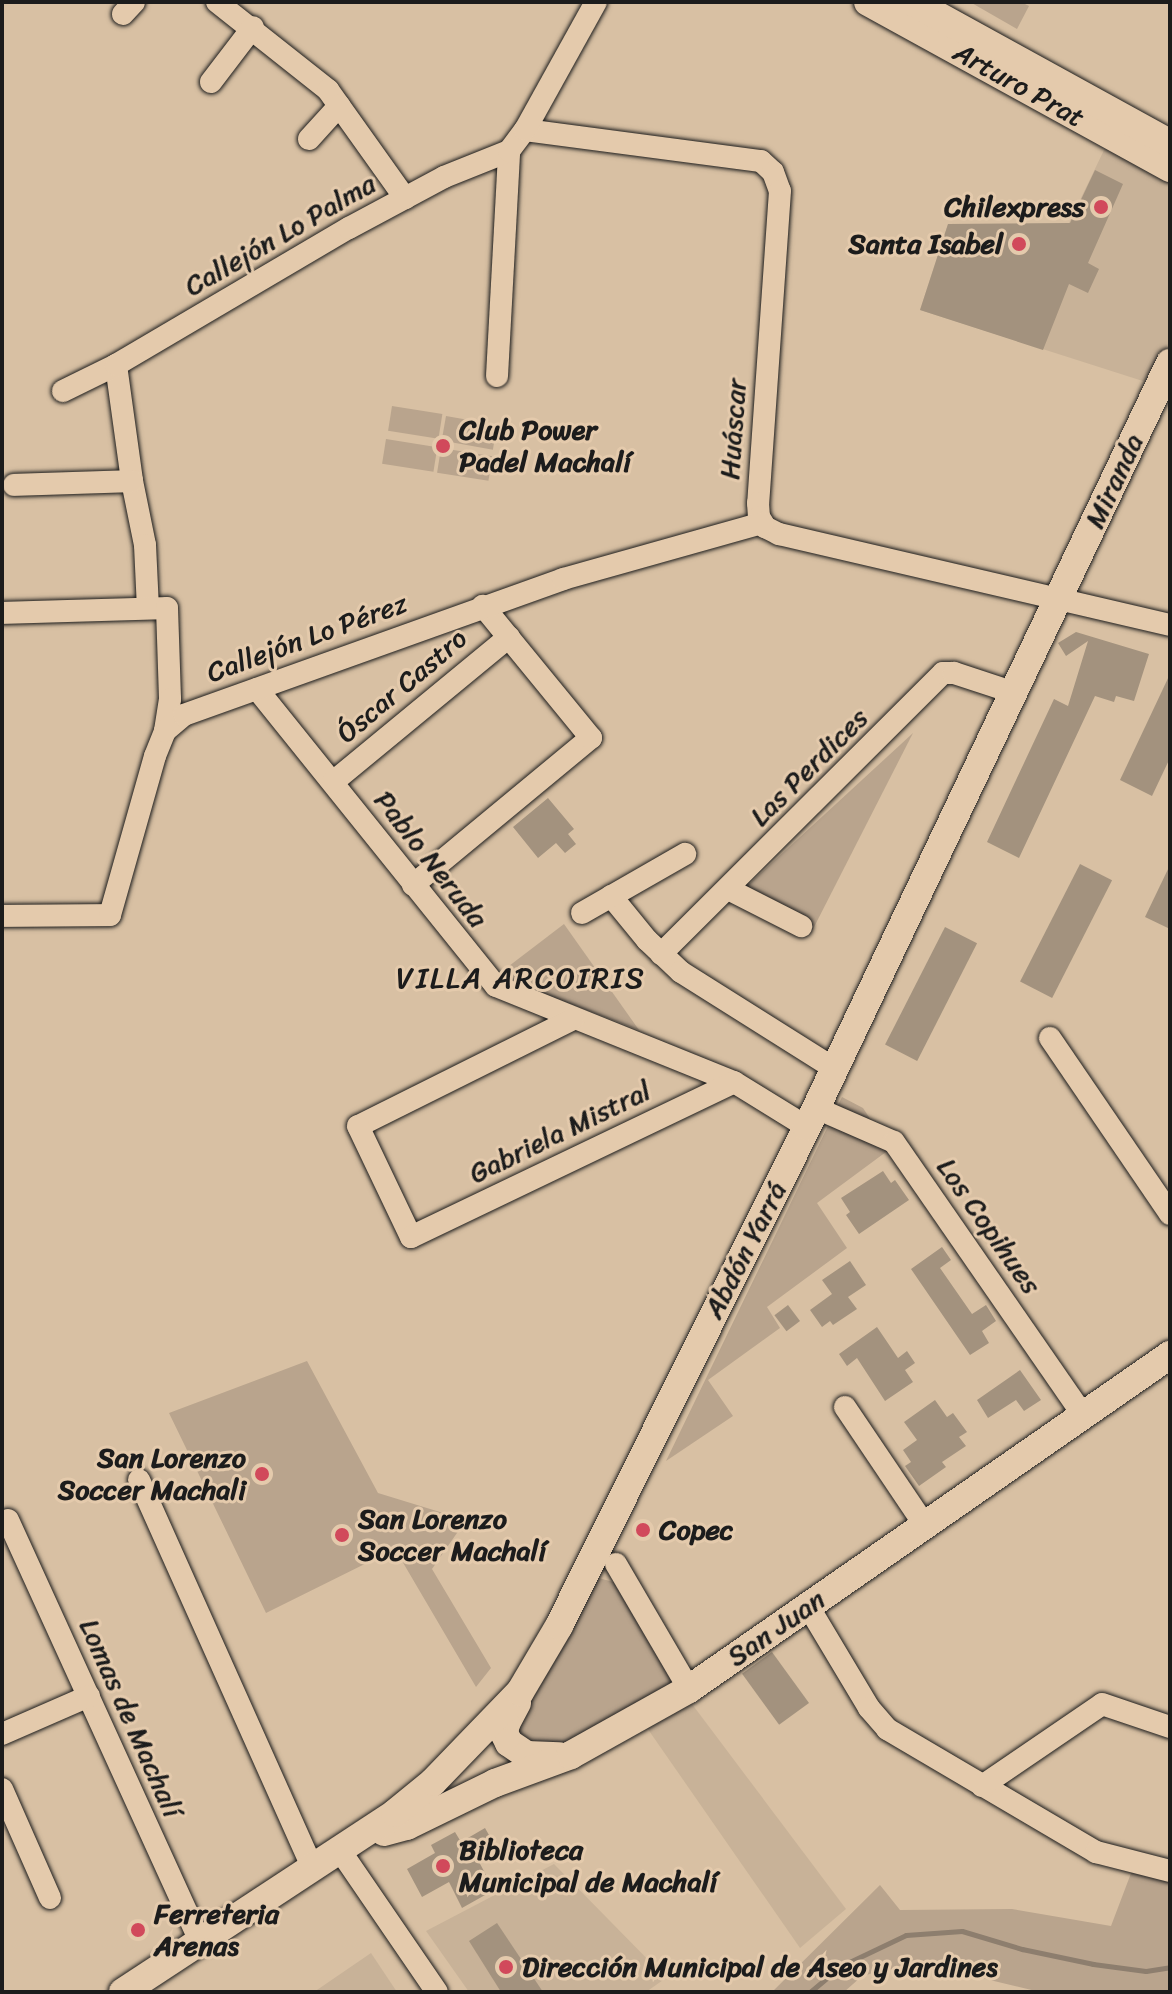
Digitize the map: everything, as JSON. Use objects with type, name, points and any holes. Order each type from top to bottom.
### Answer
[{"type":"main road","name":"Arturo Prat","points":[[868,2],[1170,168]]},
{"type":"main road","name":"Arturo Prat","points":[[913,2],[1170,143]]},
{"type":"main road","name":"Miranda","points":[[1059,599],[1170,363]]},
{"type":"main road","name":"Abdón Yarrá","points":[[123,1992],[344,1845],[377,1827],[416,1796],[520,1692],[559,1626],[812,1118],[1059,599]]},
{"type":"main road","name":"San Juan","points":[[344,1845],[407,1826],[495,1783],[571,1755],[689,1689],[1170,1355]]},
{"type":"main road","points":[[520,1692],[504,1733],[509,1743],[527,1755],[571,1755]]},
{"type":"street","points":[[217,2],[253,27],[328,90],[405,198]]},
{"type":"street","points":[[497,376],[509,151],[525,130],[596,2]]},
{"type":"street","points":[[211,82],[253,27]]},
{"type":"street","points":[[309,139],[339,106]]},
{"type":"street","name":"Huáscar","points":[[525,130],[761,161],[773,172],[780,191],[758,503],[762,523]]},
{"type":"street","name":"Callejón Lo Palma","points":[[63,391],[116,365],[301,255],[444,177],[509,151]]},
{"type":"street","points":[[116,365],[132,481],[145,545],[148,608]]},
{"type":"street","points":[[14,485],[132,481]]},
{"type":"street","points":[[762,523],[779,534],[1170,625]]},
{"type":"street","name":"Callejón Lo Pérez","points":[[165,731],[184,715],[483,606],[612,564],[762,523]]},
{"type":"street","points":[[413,885],[591,738],[483,606]]},
{"type":"street","points":[[2,613],[167,608],[170,699],[165,731],[110,915],[2,916]]},
{"type":"street","name":"Óscar Castro","points":[[333,782],[509,637]]},
{"type":"street","name":"Las Perdices","points":[[661,954],[730,890],[943,673],[954,673],[1015,693]]},
{"type":"street","name":"Pablo Neruda","points":[[257,689],[496,986],[734,1082],[812,1118]]},
{"type":"street","points":[[582,913],[685,854]]},
{"type":"street","points":[[730,890],[801,926]]},
{"type":"street","points":[[611,896],[661,954],[688,976],[835,1069]]},
{"type":"street","name":"Gabriela Mistral","points":[[573,1019],[358,1126],[411,1237],[734,1082]]},
{"type":"street","points":[[1050,1038],[1170,1214]]},
{"type":"street","name":"Los Copihues","points":[[812,1118],[894,1142],[1082,1414]]},
{"type":"street","points":[[845,1407],[924,1524]]},
{"type":"street","points":[[139,1480],[312,1866]]},
{"type":"street","name":"Lomas de Machalí","points":[[8,1520],[200,1941]]},
{"type":"street","points":[[616,1564],[689,1689]]},
{"type":"street","points":[[808,1606],[869,1708],[887,1729],[1096,1852],[1170,1871]]},
{"type":"street","points":[[2,1734],[89,1696]]},
{"type":"street","points":[[982,1786],[1102,1704],[1170,1727]]},
{"type":"street","points":[[2,1789],[50,1898]]},
{"type":"street","points":[[344,1845],[437,1992]]},
{"type":"shaded area","points":[[970,2],[1021,2],[1029,6],[1017,29]]},
{"type":"shaded area","points":[[1105,148],[1170,183],[1170,340],[1149,383],[920,310],[948,224],[1069,223]]},
{"type":"shaded area","points":[[392,406],[442,414],[438,439],[388,431]]},
{"type":"shaded area","points":[[446,416],[497,425],[493,450],[442,441]]},
{"type":"shaded area","points":[[386,439],[437,447],[433,472],[382,464]]},
{"type":"shaded area","points":[[441,448],[492,456],[488,481],[437,473]]},
{"type":"shaded area","points":[[913,733],[811,933],[737,895]]},
{"type":"shaded area","points":[[564,924],[639,1030],[508,980],[501,972]]},
{"type":"shaded area","points":[[842,1097],[863,1108],[890,1149],[817,1203],[847,1248],[767,1307],[780,1328],[708,1380],[733,1416],[666,1461]]},
{"type":"shaded area","name":"San Lorenzo Soccer Machalí","points":[[307,1361],[378,1493],[466,1520],[432,1569],[491,1668],[476,1687],[395,1549],[266,1613],[169,1413]]},
{"type":"shaded area","points":[[595,1577],[617,1583],[681,1683],[561,1748],[539,1753],[509,1730],[529,1689],[558,1655]]},
{"type":"shaded area","points":[[689,1700],[846,1909],[800,1948],[645,1725]]},
{"type":"shaded area","points":[[554,1864],[666,1978],[646,1992],[469,1992],[426,1931]]},
{"type":"shaded area","points":[[1133,1868],[1170,1878],[1170,1992],[1040,1992],[927,1965],[878,1971],[861,1977],[844,1992],[772,1992],[880,1885],[900,1910],[1012,1909],[1111,1926]]},
{"type":"shaded area","points":[[371,1953],[397,1992],[314,1992]]},
{"type":"building","name":"Santa Isabel","points":[[1095,170],[1123,184],[1088,263],[1099,269],[1088,293],[1069,284],[1043,350],[920,310],[948,224],[1070,223]]},
{"type":"building","points":[[1076,632],[1149,654],[1134,701],[1116,696],[1114,702],[1095,696],[1019,858],[987,842],[1054,699],[1068,706],[1088,641],[1066,656],[1058,643]]},
{"type":"building","points":[[1170,674],[1170,758],[1152,796],[1120,780]]},
{"type":"building","points":[[548,798],[574,829],[568,834],[576,844],[565,853],[556,843],[538,858],[513,827]]},
{"type":"building","points":[[1080,864],[1112,880],[1052,998],[1020,982]]},
{"type":"building","points":[[1170,865],[1170,929],[1145,917]]},
{"type":"building","points":[[945,927],[977,943],[917,1061],[885,1045]]},
{"type":"building","points":[[883,1171],[891,1183],[895,1180],[909,1200],[859,1234],[846,1215],[850,1212],[841,1198]]},
{"type":"building","points":[[942,1247],[951,1260],[940,1268],[972,1314],[986,1305],[996,1321],[982,1331],[989,1343],[970,1355],[911,1269]]},
{"type":"building","points":[[850,1261],[866,1285],[848,1297],[857,1309],[833,1325],[830,1321],[822,1327],[810,1310],[832,1294],[822,1280]]},
{"type":"building","points":[[788,1305],[800,1321],[786,1331],[774,1315]]},
{"type":"building","points":[[877,1327],[898,1358],[907,1351],[915,1363],[905,1370],[913,1382],[885,1401],[857,1358],[847,1366],[839,1354]]},
{"type":"building","points":[[1020,1370],[1041,1400],[1024,1411],[1016,1400],[988,1418],[977,1400]]},
{"type":"building","points":[[935,1400],[947,1417],[953,1413],[967,1432],[959,1437],[966,1446],[942,1462],[946,1467],[919,1486],[905,1466],[911,1462],[903,1450],[917,1440],[904,1422]]},
{"type":"building","points":[[772,1652],[809,1703],[779,1725],[742,1674]]},
{"type":"building","name":"Biblioteca Municipal de Machalí","points":[[485,1828],[497,1849],[478,1860],[494,1890],[462,1908],[449,1882],[422,1897],[407,1869],[435,1853],[431,1845],[455,1832],[461,1842]]},
{"type":"building","name":"Dirección Municipal de Aseo y Jardines","points":[[497,1923],[543,1992],[501,1992],[469,1941]]},
{"type":"waterway","points":[[810,1992],[841,1966],[906,1935],[962,1931],[1022,1949],[1093,1964],[1146,1971],[1170,1967]]},
{"type":"place","name":"Chilexpress","points":[[1101,207]]},
{"type":"place","name":"Santa Isabel","points":[[1019,244]]},
{"type":"place","name":"Club Power Padel Machalí","points":[[443,446]]},
{"type":"place","name":"San Lorenzo Soccer Machali","points":[[262,1474]]},
{"type":"place","name":"Copec","points":[[643,1530]]},
{"type":"place","name":"San Lorenzo Soccer Machalí","points":[[342,1535]]},
{"type":"place","name":"Biblioteca Municipal de Machalí","points":[[443,1866]]},
{"type":"place","name":"Ferreteria Arenas","points":[[138,1930]]},
{"type":"place","name":"Dirección Municipal de Aseo y Jardines","points":[[506,1967]]},
{"type":"district","name":"VILLA ARCOIRIS","points":[[521,978]]}]
